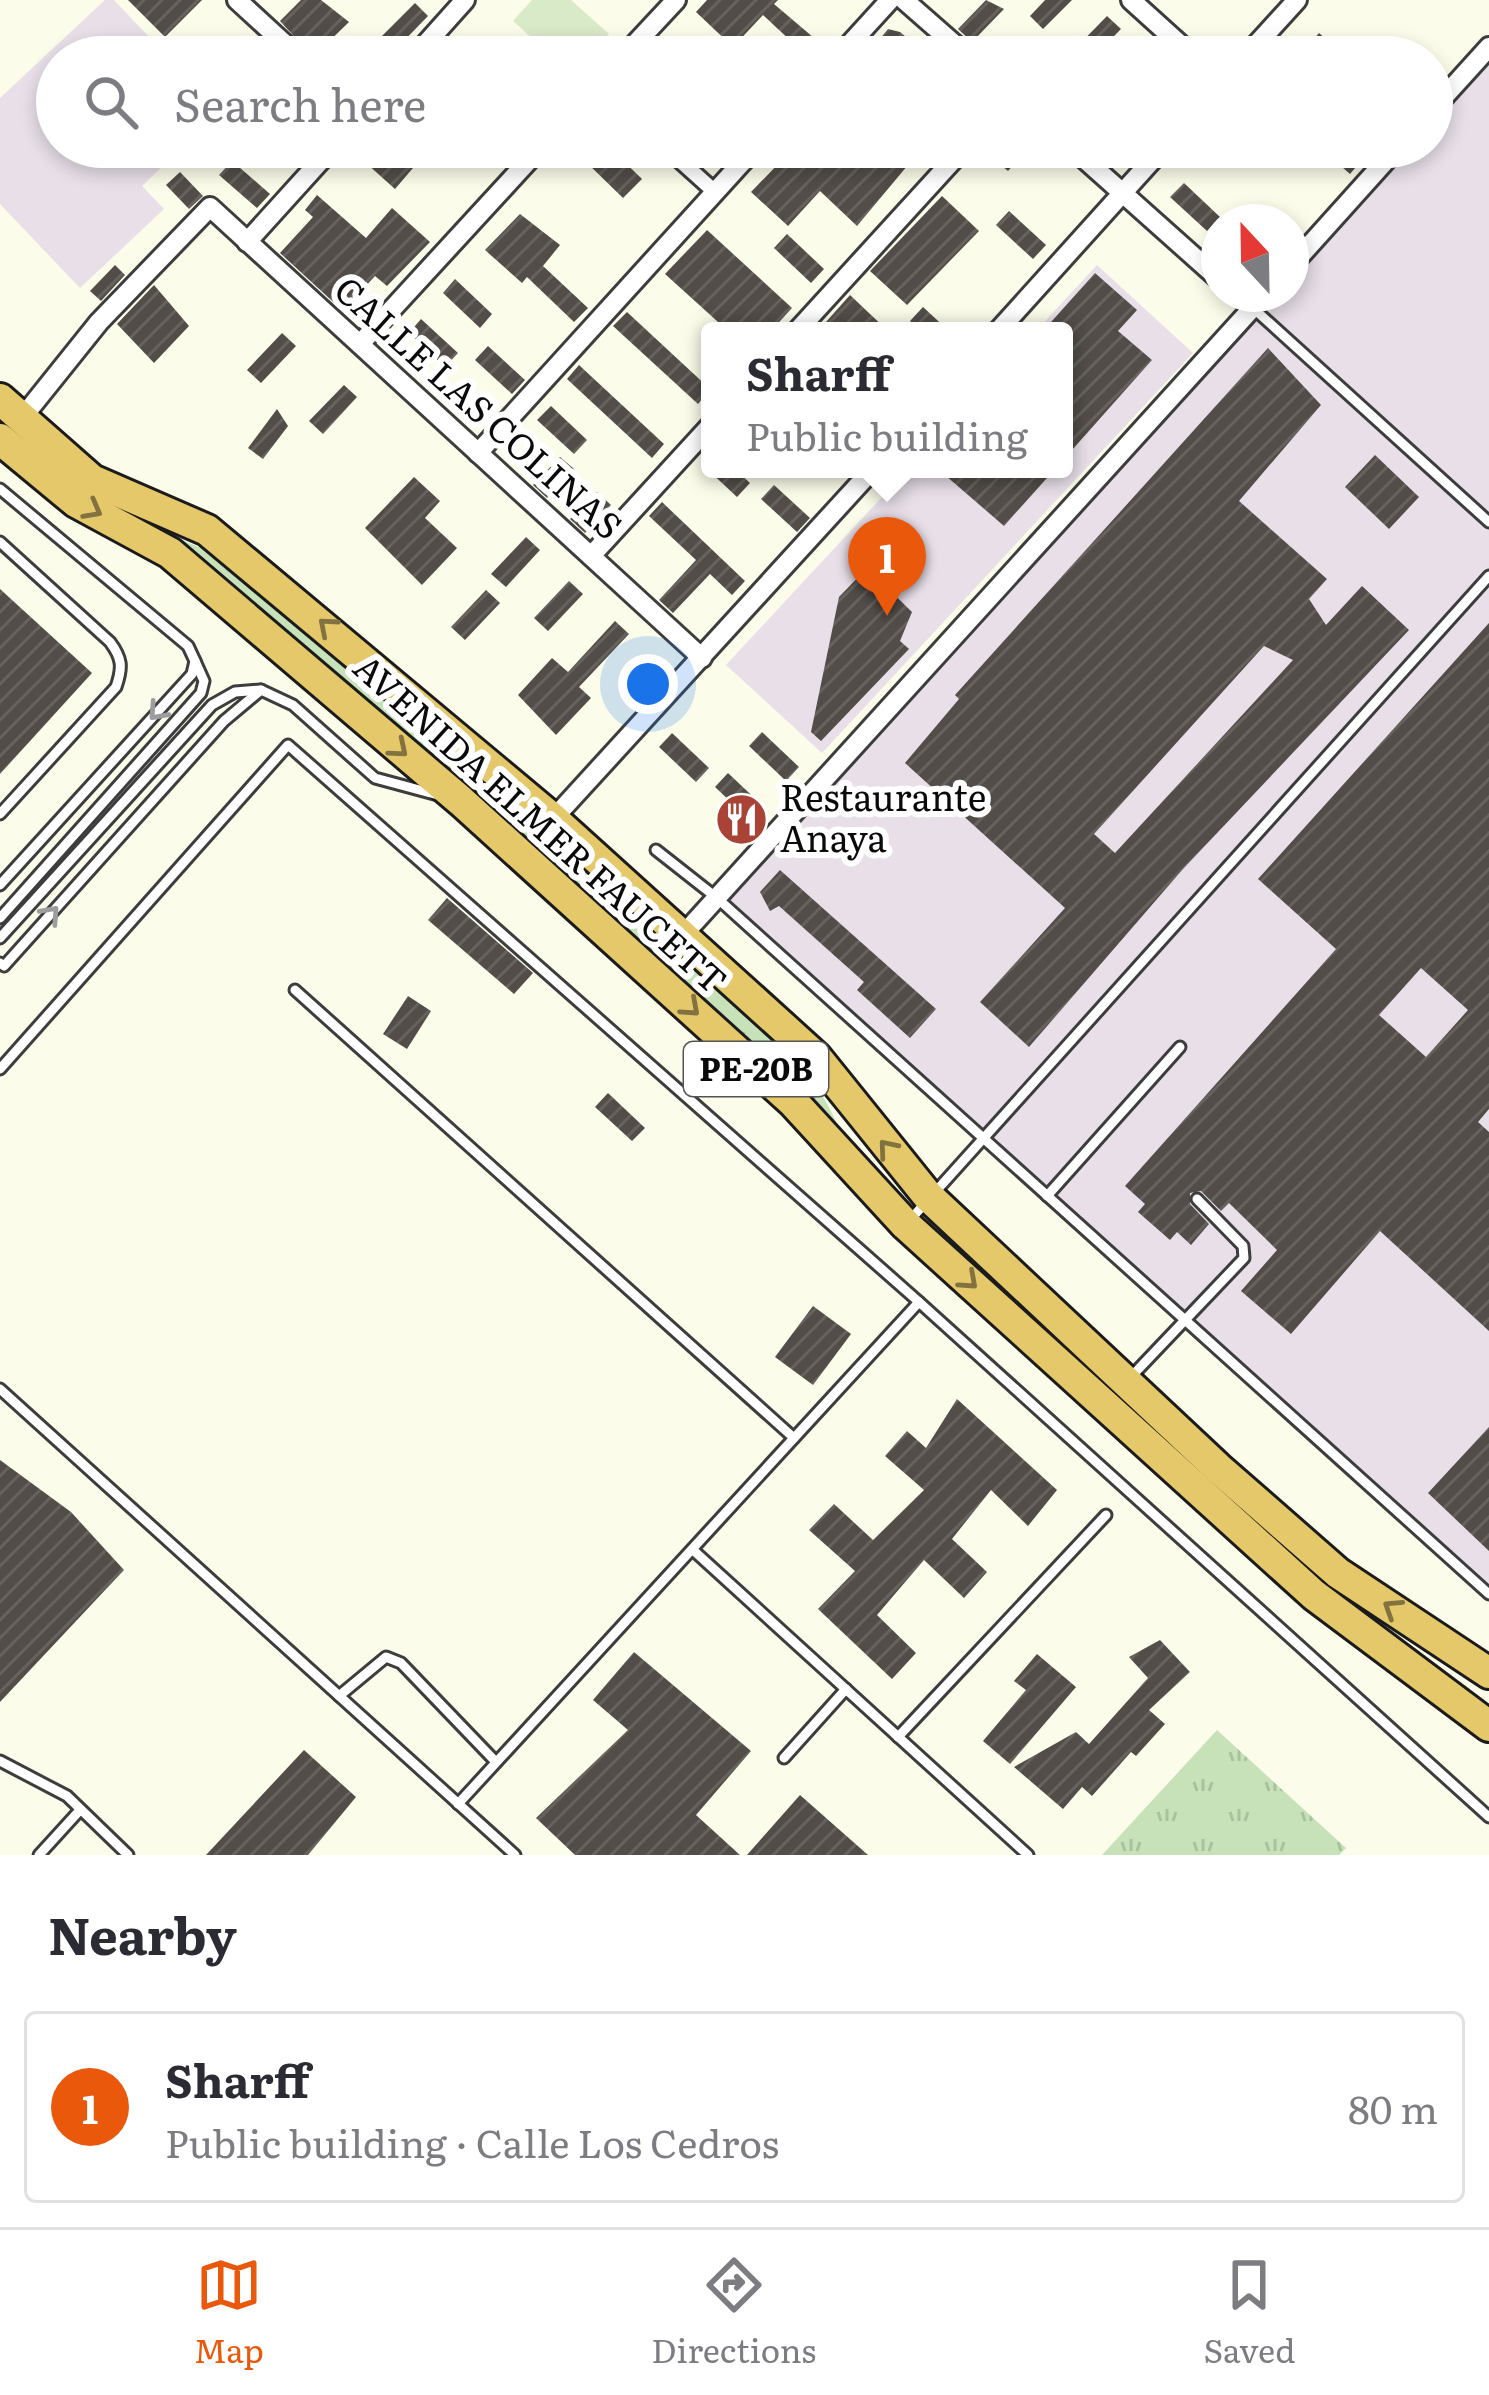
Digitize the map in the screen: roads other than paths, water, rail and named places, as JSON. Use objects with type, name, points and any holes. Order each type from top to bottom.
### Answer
[{"type":"highway","name":"AVENIDA ELMER FAUCETT","points":[[7,419],[76,502],[170,553],[461,801],[794,1103],[906,1225],[1314,1595],[1489,1726]]},
{"type":"highway","name":"AVENIDA ELMER FAUCETT","points":[[7,419],[92,480],[207,530],[553,820],[816,1057],[928,1196],[1127,1381],[1338,1573],[1489,1673]]},
{"type":"highway","points":[[598,925],[630,889]]},
{"type":"street","points":[[237,0],[276,36]]},
{"type":"street","points":[[643,36],[676,0]]},
{"type":"street","points":[[857,36],[890,0]]},
{"type":"street","points":[[904,0],[945,36]]},
{"type":"street","points":[[1131,0],[1171,36]]},
{"type":"street","points":[[1264,36],[1297,0]]},
{"type":"street","points":[[432,36],[457,3]]},
{"type":"street","points":[[1453,86],[1489,46]]},
{"type":"street","points":[[248,242],[314,168]]},
{"type":"street","points":[[360,344],[515,168]]},
{"type":"street","points":[[688,168],[715,192]]},
{"type":"street","points":[[478,453],[737,168]]},
{"type":"street","points":[[805,322],[946,168]]},
{"type":"street","points":[[1094,168],[1201,262]]},
{"type":"street","points":[[1006,322],[1145,168]]},
{"type":"street","points":[[1309,246],[1379,168]]},
{"type":"street","name":"CALLE LAS COLINAS","points":[[7,419],[210,206],[702,658]]},
{"type":"street","points":[[682,936],[1249,312]]},
{"type":"street","points":[[591,556],[701,436]]},
{"type":"street","points":[[553,820],[865,478]]},
{"type":"lane","points":[[1270,312],[1489,522]]},
{"type":"lane","points":[[0,489],[188,646],[203,681],[201,693],[0,918]]},
{"type":"lane","points":[[0,542],[110,642],[121,657],[122,670],[116,687],[0,814]]},
{"type":"lane","points":[[906,1225],[1489,576]]},
{"type":"lane","points":[[0,885],[192,674],[195,661]]},
{"type":"lane","points":[[0,963],[4,966],[224,721],[261,690]]},
{"type":"lane","points":[[0,938],[212,705],[235,692],[261,690],[293,705],[375,778],[461,801]]},
{"type":"lane","points":[[0,1069],[288,745],[919,1302],[1489,1816]]},
{"type":"lane","name":"AVENIDA ELMER FAUCETT","points":[[656,850],[717,898],[1489,1594]]},
{"type":"lane","points":[[295,990],[794,1438]]},
{"type":"lane","points":[[1047,1196],[1180,1047]]},
{"type":"lane","points":[[1106,1406],[1244,1258],[1243,1246],[1197,1199]]},
{"type":"lane","points":[[458,1804],[919,1302]]},
{"type":"lane","points":[[0,1389],[515,1855]]},
{"type":"lane","points":[[1392,1506],[1403,1494]]},
{"type":"lane","points":[[898,1737],[1106,1515]]},
{"type":"lane","points":[[693,1550],[1028,1855]]},
{"type":"lane","points":[[339,1696],[386,1657],[400,1664],[496,1762]]},
{"type":"lane","points":[[784,1758],[846,1689]]},
{"type":"lane","points":[[0,1761],[67,1796],[128,1855]]},
{"type":"lane","points":[[39,1855],[80,1810]]},
{"type":"place","name":"Sharff","points":[[887,616]]},
{"type":"place","name":"Restaurante Anaya","points":[[741,819]]}]
